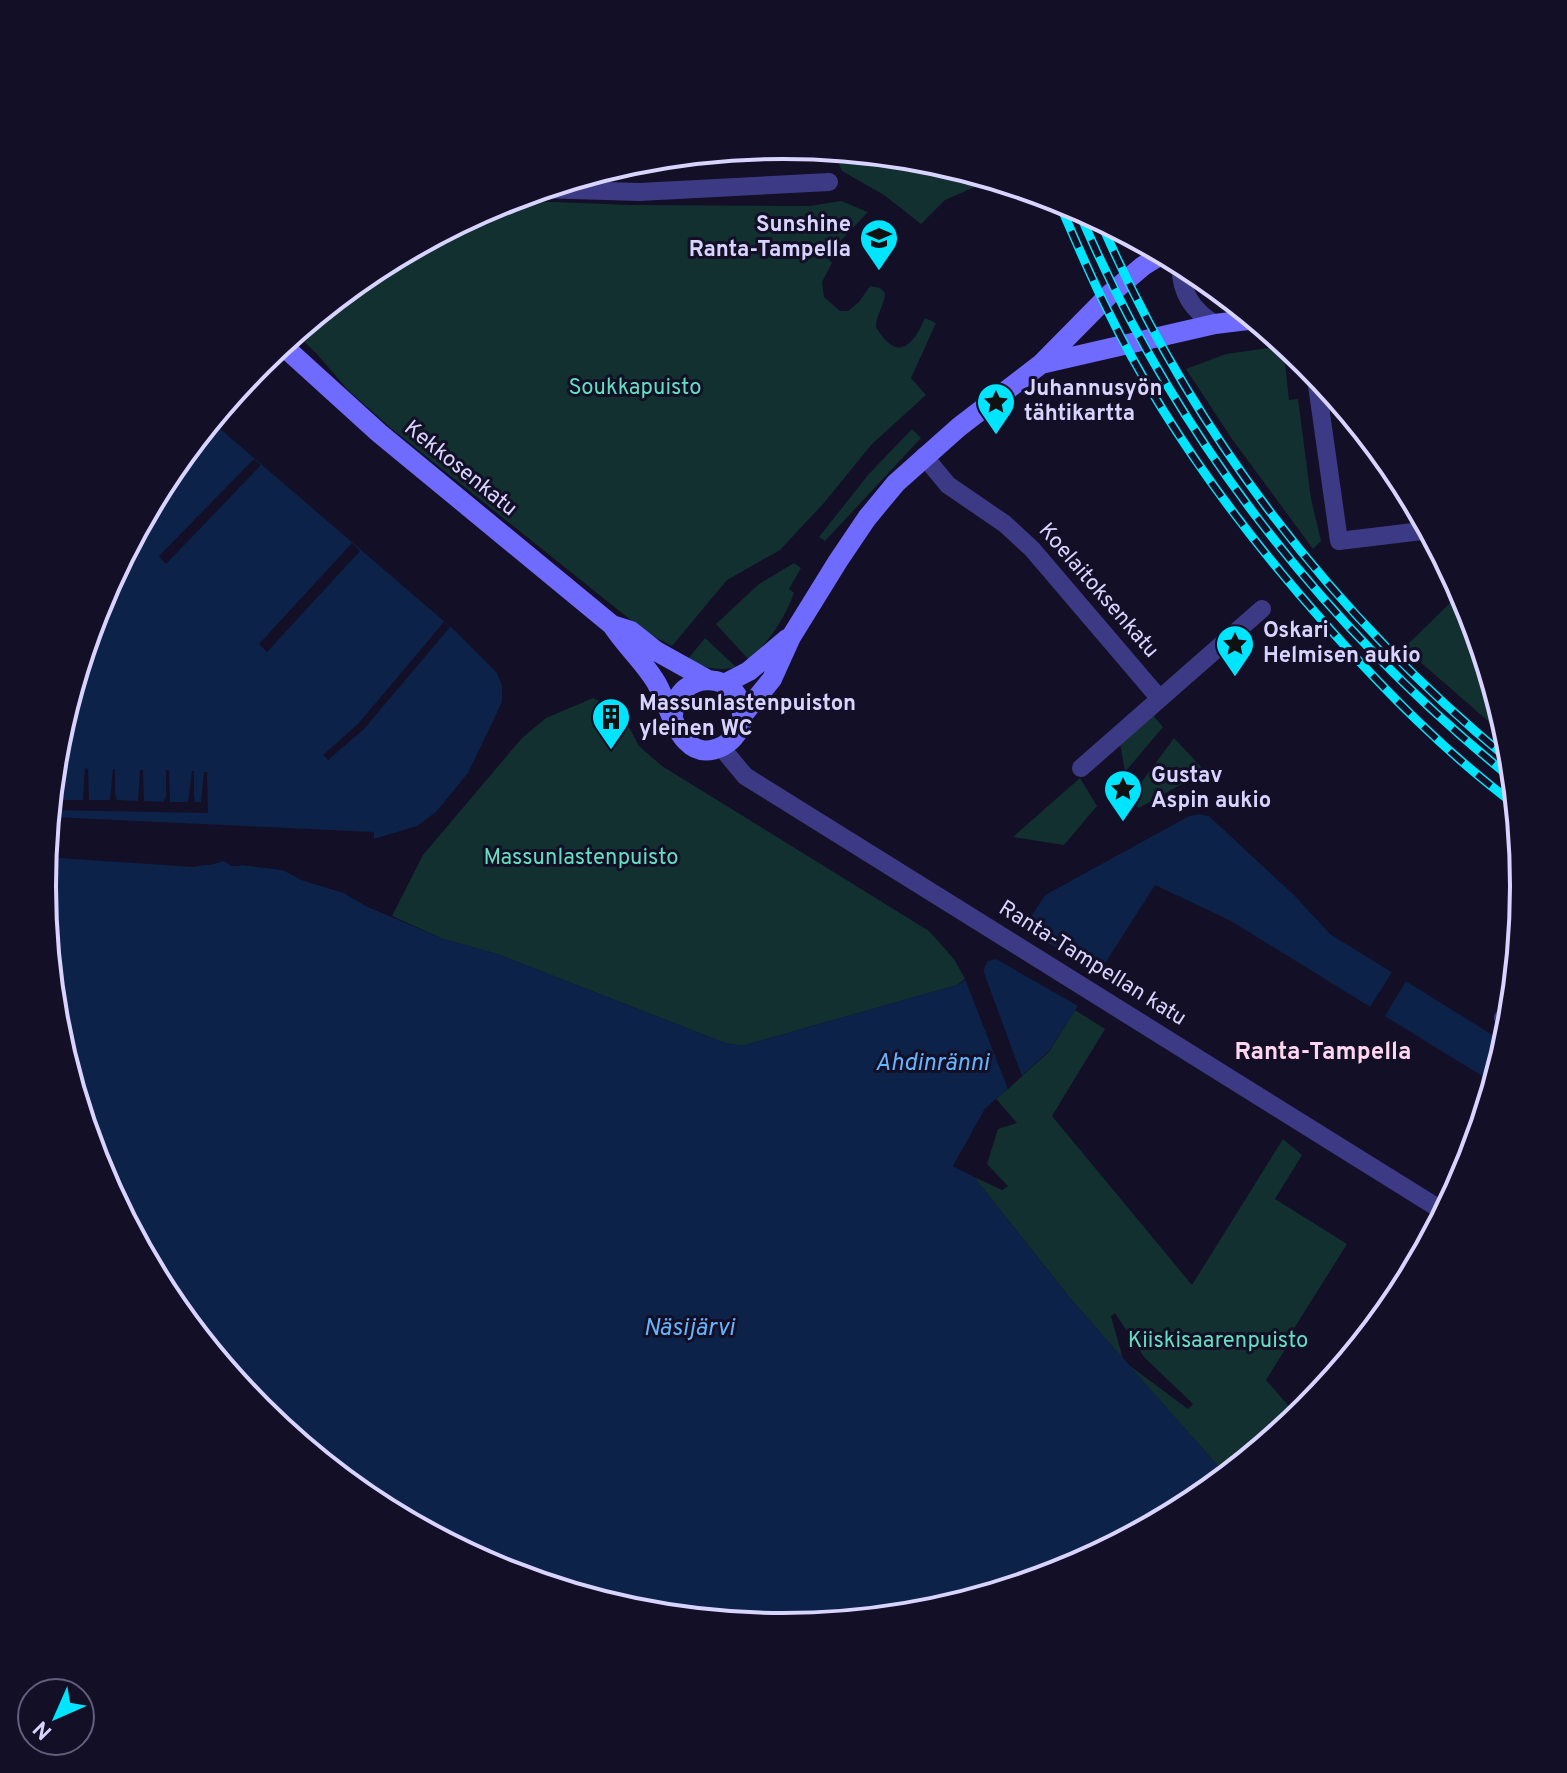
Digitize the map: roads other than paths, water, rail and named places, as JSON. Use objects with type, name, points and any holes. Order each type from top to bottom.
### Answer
[{"type":"street","points":[[575,190],[639,192],[829,182]]},
{"type":"street","points":[[791,637],[749,671],[716,682],[692,684],[683,690],[676,701],[673,715],[676,730],[692,746],[706,749],[721,747],[738,731],[742,716],[772,679],[791,637],[867,518],[896,483],[924,456],[1041,364],[1099,303],[1153,260]]},
{"type":"street","points":[[1182,278],[1183,290],[1191,304],[1215,324]]},
{"type":"street","points":[[1041,364],[1240,321]]},
{"type":"street","name":"Kekkosenkatu","points":[[290,352],[379,433],[612,625],[656,681],[673,715]]},
{"type":"street","points":[[1318,394],[1339,541],[1418,531]]},
{"type":"street","name":"Koelaitoksenkatu","points":[[924,456],[948,485],[1005,524],[1032,549],[1160,699]]},
{"type":"street","points":[[1081,768],[1262,609]]},
{"type":"street","name":"Kekkosenkatu","points":[[612,625],[631,631],[656,651],[716,682]]},
{"type":"street","points":[[716,682],[738,697],[742,716]]},
{"type":"street","name":"Ranta-Tampellan katu","points":[[721,747],[745,776],[942,890],[1013,943],[1436,1207]]},
{"type":"water","points":[[219,428],[453,629],[497,673],[502,686],[502,702],[468,773],[436,812],[417,826],[374,839],[59,824],[70,745],[81,698],[111,608],[153,523]]},
{"type":"water","name":"Näsijärvi","points":[[1189,816],[1209,816],[1293,894],[1330,934],[1495,1037],[1485,1078],[1231,921],[1155,885],[1049,1051],[985,1109],[953,1166],[974,1177],[1070,1298],[1220,1468],[1147,1517],[1062,1559],[972,1589],[878,1608],[784,1614],[736,1612],[689,1608],[595,1589],[505,1559],[462,1539],[420,1517],[341,1464],[269,1401],[237,1366],[206,1329],[153,1250],[111,1165],[95,1120],[81,1075],[62,981],[57,858],[210,865],[224,861],[232,866],[283,870],[302,880],[344,893],[368,907],[443,939],[497,954],[725,1043],[742,1046],[957,985],[983,971],[988,961],[996,959],[1028,930],[1025,926],[1045,895]]},
{"type":"railway","points":[[1065,215],[1129,352],[1179,435],[1235,515],[1296,591],[1372,675],[1442,744],[1505,797]]},
{"type":"railway","points":[[1085,225],[1115,290],[1158,370],[1207,447],[1260,521],[1318,592],[1380,659],[1445,722],[1501,769]]},
{"type":"railway","points":[[1107,235],[1177,372],[1223,446],[1273,516],[1327,583],[1386,646],[1498,750]]},
{"type":"place","name":"Sunshine Ranta-Tampella","points":[[879,272]]},
{"type":"place","name":"Juhannusyön tähtikartta","points":[[996,436]]},
{"type":"place","name":"Oskari Helmisen aukio","points":[[1235,678]]},
{"type":"place","name":"Massunlastenpuiston yleinen WC","points":[[611,751]]},
{"type":"place","name":"Gustav Aspin aukio","points":[[1123,823]]},
{"type":"district","name":"Ranta-Tampella","points":[[1323,1053]]},
{"type":"park label","name":"Soukkapuisto","points":[[635,388]]},
{"type":"park label","name":"Massunlastenpuisto","points":[[581,858]]},
{"type":"park label","name":"Kiiskisaarenpuisto","points":[[1218,1341]]},
{"type":"water label","name":"Ahdinränni","points":[[932,1064]]}]
